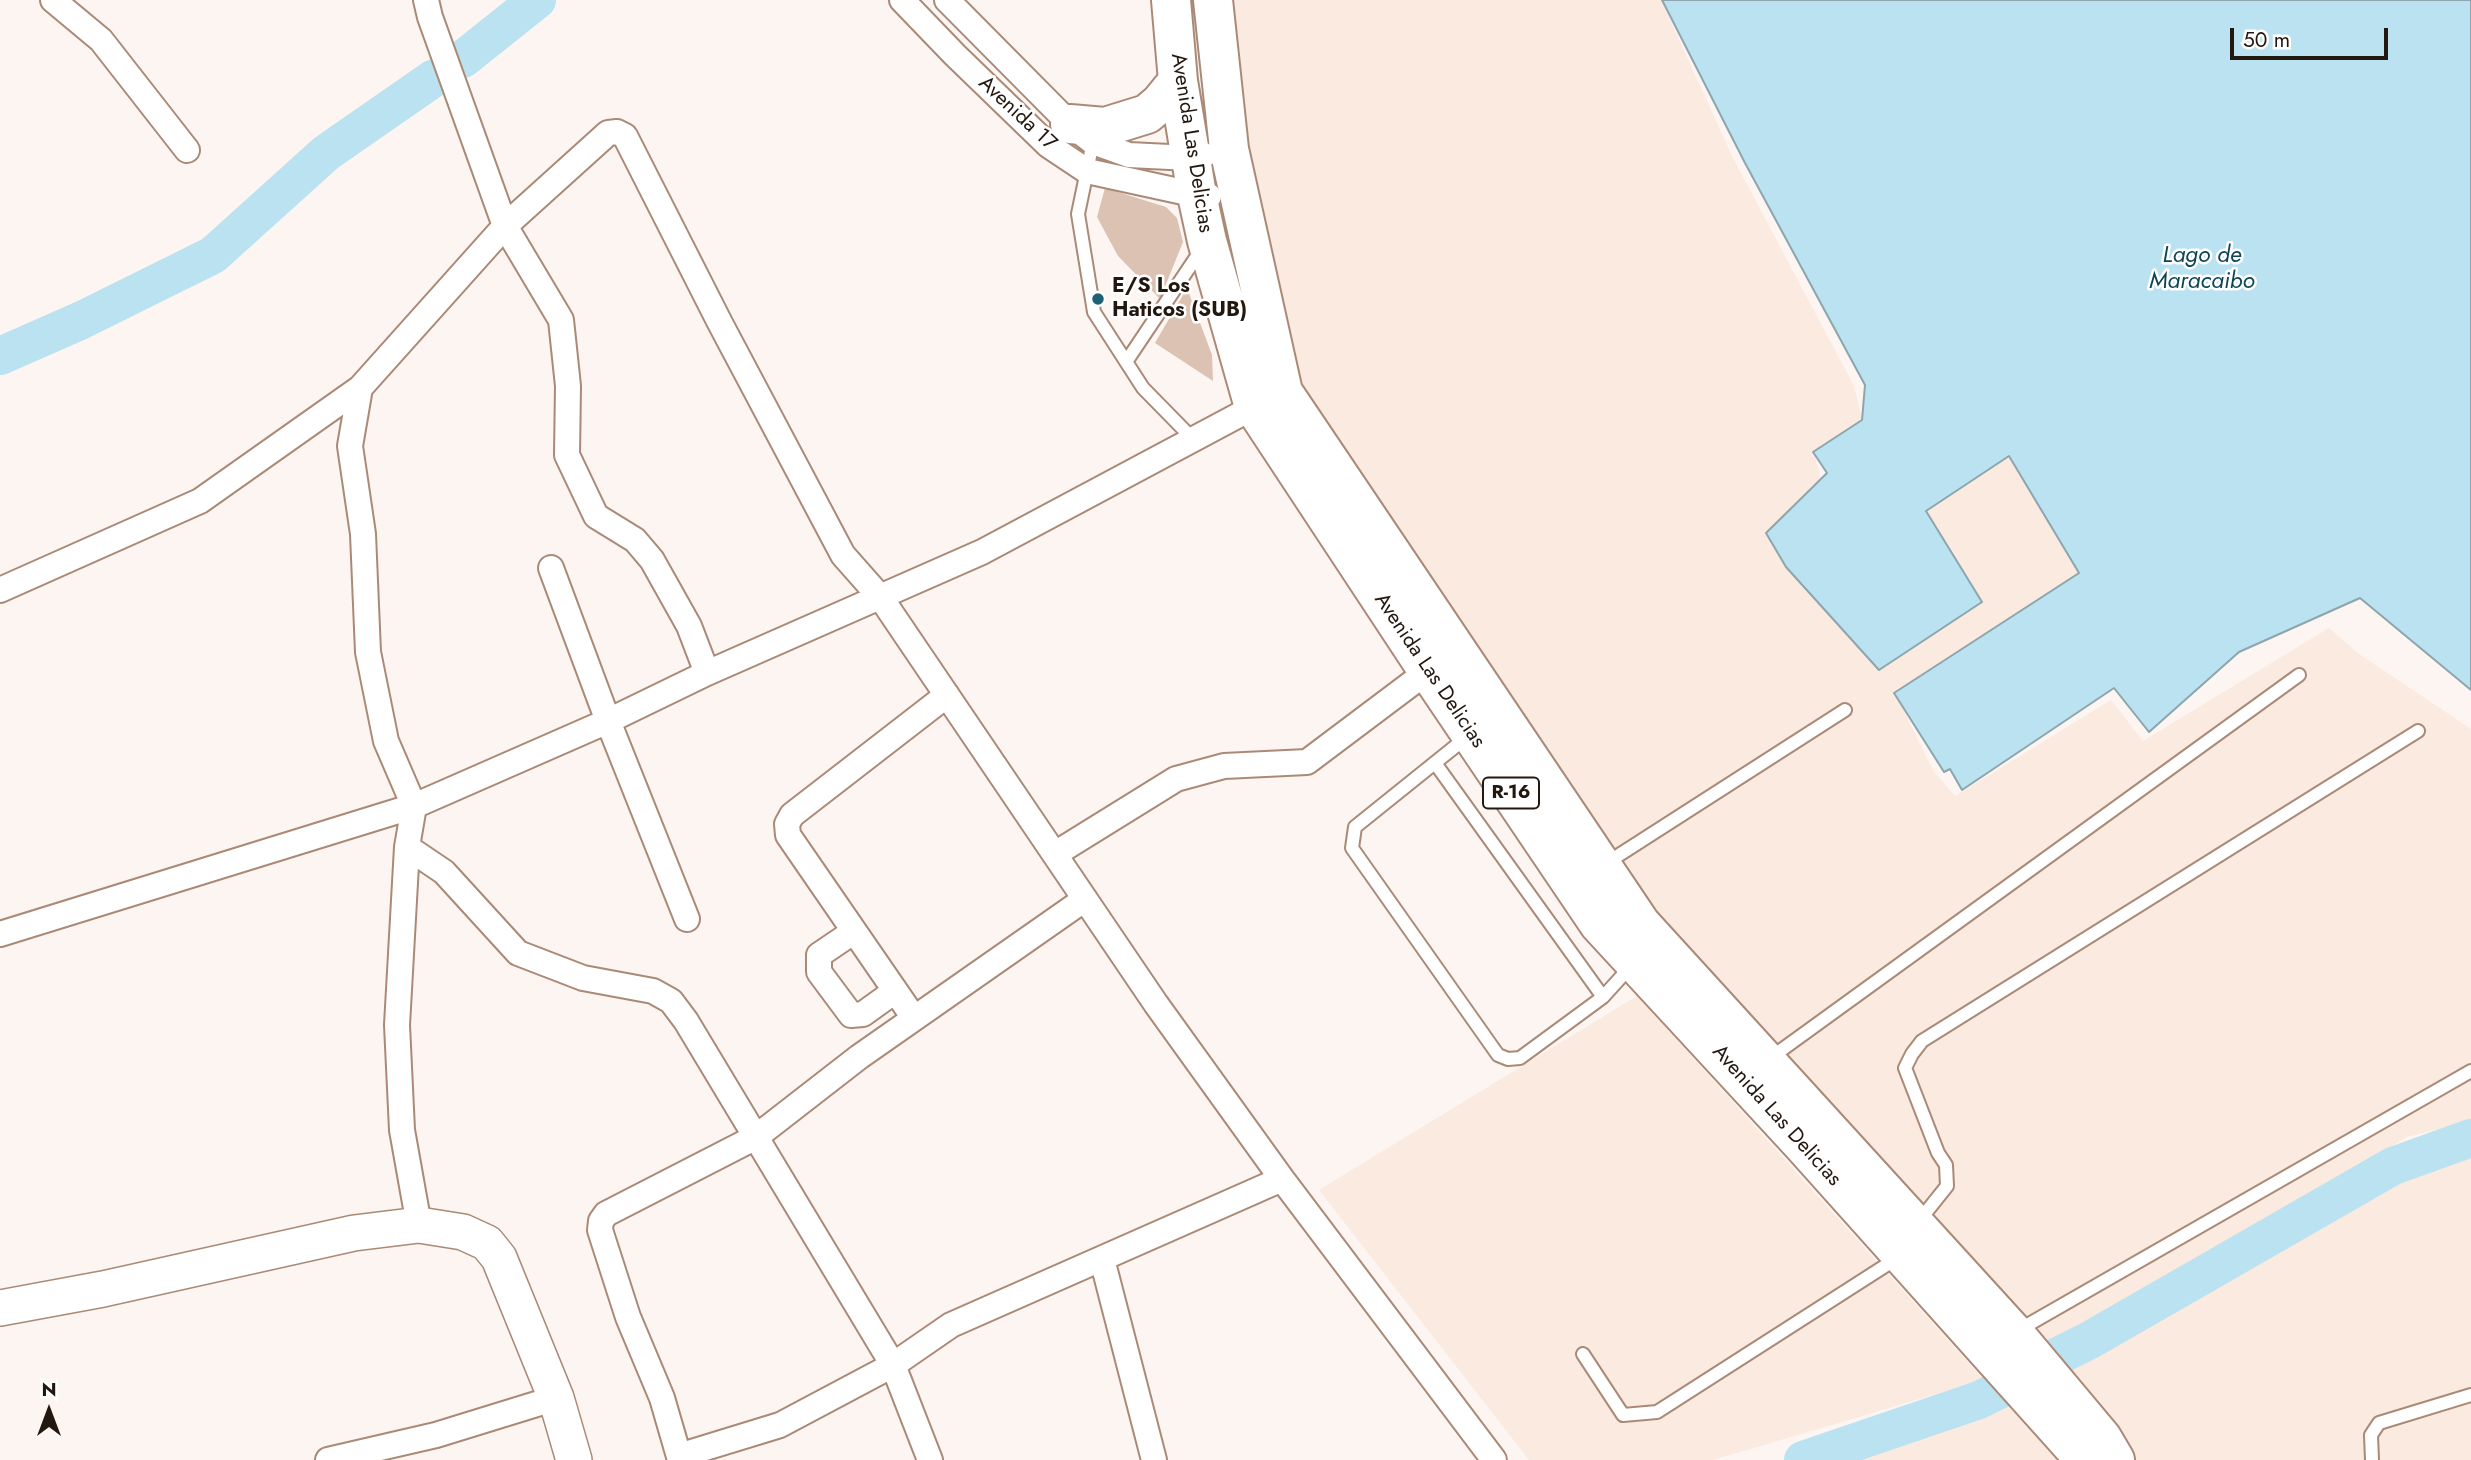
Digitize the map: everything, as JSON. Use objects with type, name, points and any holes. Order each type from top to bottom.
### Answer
[{"type":"main road","name":"Avenida Las Delicias","points":[[1171,0],[1178,81],[1207,242],[1269,399],[1425,645],[1471,734],[1599,924],[1803,1144],[2014,1333],[2102,1438],[2115,1460]]},
{"type":"main road","name":"Avenida Las Delicias","points":[[1213,0],[1229,149],[1239,197],[1269,399]]},
{"type":"main road","points":[[1082,133],[1147,114],[1178,81]]},
{"type":"main road","name":"Avenida Las Delicias","points":[[1425,645],[1602,866],[1641,924],[1766,1061],[2076,1450],[2081,1460]]},
{"type":"street","points":[[53,0],[100,40],[187,150]]},
{"type":"street","points":[[426,0],[505,226],[561,320],[568,386],[567,455],[597,516],[635,540],[652,561],[689,626],[706,673]]},
{"type":"street","name":"Avenida 17","points":[[902,0],[1048,145],[1087,171],[1197,195],[1239,197]]},
{"type":"street","name":"Avenida 17","points":[[947,0],[1082,133],[1129,155],[1190,158],[1229,149]]},
{"type":"street","points":[[0,590],[200,500],[360,388],[505,226],[608,133],[617,132],[625,136],[720,323],[844,555],[881,598],[1156,1004],[1282,1179],[1494,1460]]},
{"type":"street","points":[[360,388],[349,446],[363,534],[368,652],[386,741],[414,806],[407,848],[397,1025],[402,1129],[419,1225]]},
{"type":"street","points":[[0,934],[414,806],[608,721],[706,673],[982,552],[1269,399]]},
{"type":"street","points":[[551,568],[608,721],[687,919]]},
{"type":"street","points":[[1055,854],[1176,779],[1224,765],[1307,762],[1425,645]]},
{"type":"street","points":[[914,1018],[788,835],[787,824],[792,815],[947,695]]},
{"type":"street","points":[[407,848],[444,872],[518,953],[583,978],[653,991],[671,1001],[686,1021],[894,1364],[930,1460]]},
{"type":"street","points":[[1085,899],[859,1057],[755,1137],[606,1214],[601,1221],[600,1230],[628,1317],[662,1398],[679,1458],[780,1424],[894,1364],[951,1325],[1282,1179]]},
{"type":"street","points":[[853,932],[819,954],[819,972],[851,1015],[863,1014],[895,991]]},
{"type":"street","points":[[0,1308],[103,1289],[354,1233],[419,1225],[463,1232],[487,1243],[499,1258],[556,1398],[574,1460]]},
{"type":"street","points":[[1102,1259],[1154,1460]]},
{"type":"street","points":[[328,1460],[436,1435],[556,1398]]},
{"type":"lane","points":[[1082,133],[1087,171],[1078,214],[1094,312],[1143,388],[1194,440]]},
{"type":"lane","points":[[1126,362],[1207,242]]},
{"type":"lane","points":[[1766,1061],[2299,674]]},
{"type":"lane","points":[[1602,866],[1845,710]]},
{"type":"lane","points":[[1583,1354],[1623,1415],[1657,1412],[1909,1240],[1947,1186],[1946,1166],[1938,1153],[1905,1068],[1922,1041],[2418,731]]},
{"type":"lane","points":[[1471,734],[1355,827],[1352,848],[1498,1055],[1508,1059],[1520,1058],[1603,997],[1635,962]]},
{"type":"lane","points":[[1435,763],[1603,997]]},
{"type":"lane","points":[[2014,1333],[2471,1071]]},
{"type":"lane","points":[[2372,1460],[2371,1435],[2379,1423],[2471,1395]]},
{"type":"shaded area","points":[[1231,0],[1661,0],[1733,158],[1854,386],[1862,420],[1814,452],[1821,479],[1766,533],[1786,567],[1880,669],[1925,511],[2010,456],[2079,573],[1895,693],[1934,772],[1955,796],[2111,700],[2143,741],[2329,628],[2359,654],[2471,729],[2471,1121],[2407,1137],[2050,1348],[1941,1222],[1673,940],[1301,395],[1247,164]]},
{"type":"shaded area","points":[[1105,188],[1166,207],[1177,218],[1183,242],[1160,299],[1118,256],[1097,217]]},
{"type":"shaded area","points":[[1187,288],[1212,355],[1213,381],[1155,343]]},
{"type":"shaded area","points":[[1637,996],[1984,1380],[1713,1460],[1529,1460],[1319,1190]]},
{"type":"shaded area","points":[[2471,1150],[2471,1460],[2127,1460],[2061,1370],[2402,1176]]},
{"type":"shaded area","points":[[2008,1406],[2056,1460],[1846,1460]]},
{"type":"water","name":"Lago de Maracaibo","points":[[1662,0],[2471,0],[2471,690],[2360,598],[2239,652],[2149,732],[2114,688],[1962,790],[1950,769],[1944,772],[1894,693],[2079,573],[2009,456],[1926,511],[1982,602],[1879,670],[1786,567],[1766,533],[1827,473],[1813,452],[1862,420],[1865,385],[1745,163]]},
{"type":"waterway","points":[[463,59],[537,0]]},
{"type":"waterway","points":[[0,356],[82,320],[213,255],[326,153],[434,78]]},
{"type":"waterway","points":[[2052,1359],[2090,1340],[2393,1166],[2471,1138]]},
{"type":"waterway","points":[[1803,1460],[1979,1400],[2001,1389]]},
{"type":"place","name":"E/S Los Haticos (SUB)","points":[[1098,299]]}]
